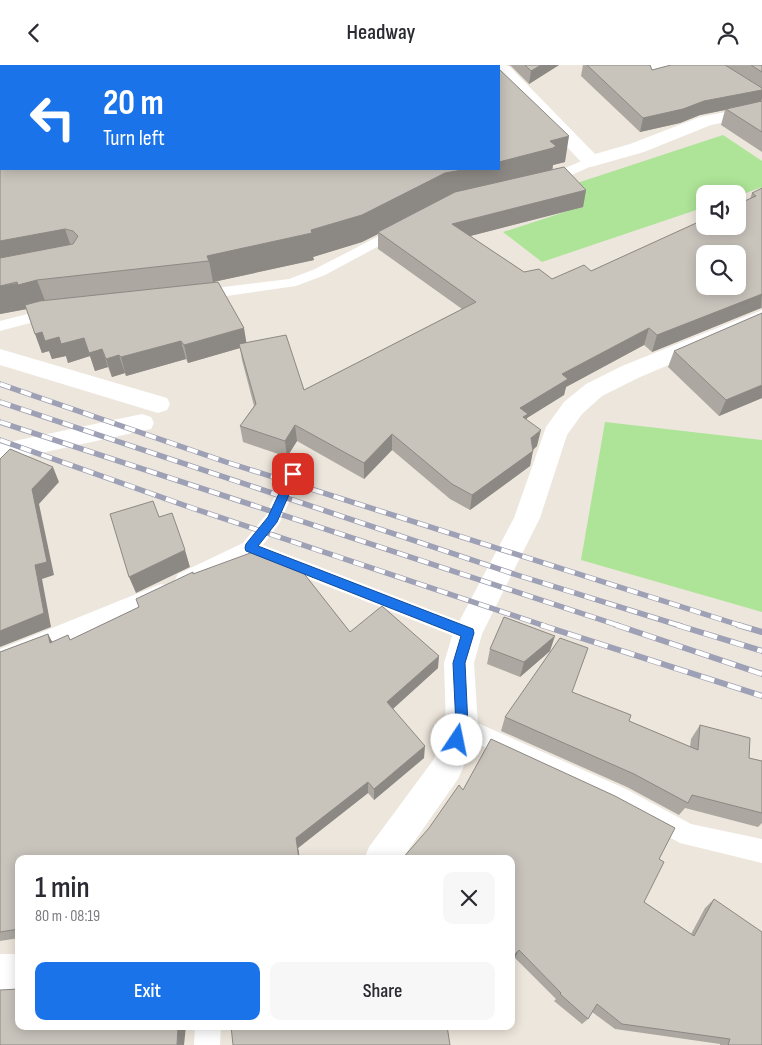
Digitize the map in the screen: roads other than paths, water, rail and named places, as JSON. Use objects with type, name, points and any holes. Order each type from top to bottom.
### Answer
[{"type":"street","points":[[500,70],[591,161],[637,148],[706,121],[762,110]]},
{"type":"street","points":[[384,855],[447,768],[462,726],[459,663],[468,633],[527,518],[555,433],[573,408],[594,390],[630,372],[762,317]]},
{"type":"street","points":[[0,357],[158,404]]},
{"type":"street","points":[[0,453],[142,423]]},
{"type":"street","points":[[0,972],[15,972]]},
{"type":"lane","points":[[643,65],[700,70]]},
{"type":"lane","points":[[535,184],[554,179],[591,161]]},
{"type":"lane","points":[[188,296],[291,283],[320,272],[415,222]]},
{"type":"lane","points":[[0,326],[47,313],[72,310]]},
{"type":"lane","points":[[0,658],[139,603],[250,548],[273,519],[293,474]]},
{"type":"lane","points":[[250,548],[468,633]]},
{"type":"lane","points":[[462,726],[618,797],[688,835],[762,851]]},
{"type":"lane","points":[[207,1045],[208,1030]]},
{"type":"railway","points":[[0,384],[226,462],[742,626]]},
{"type":"railway","points":[[0,402],[517,575],[681,626]]},
{"type":"railway","points":[[0,422],[620,626]]},
{"type":"railway","points":[[0,440],[192,508],[545,626]]},
{"type":"railway","points":[[541,625],[762,696]]},
{"type":"railway","points":[[616,625],[762,674]]},
{"type":"railway","points":[[677,625],[762,651]]},
{"type":"railway","points":[[738,625],[762,632]]}]
